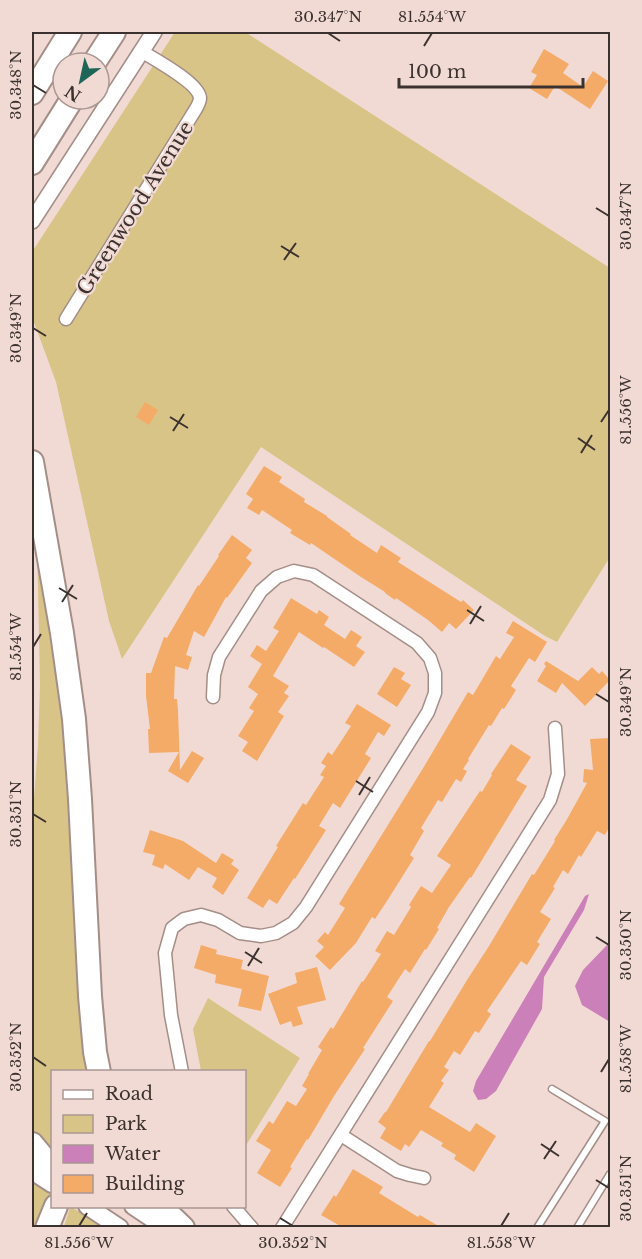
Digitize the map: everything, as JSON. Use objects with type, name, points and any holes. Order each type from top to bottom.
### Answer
[{"type":"highway","points":[[32,93],[70,32]]},
{"type":"highway","points":[[102,51],[114,32]]},
{"type":"highway","points":[[32,163],[64,111]]},
{"type":"highway","points":[[32,462],[62,633],[74,719],[96,1065]]},
{"type":"highway","points":[[32,1143],[51,1166]]},
{"type":"highway","points":[[32,1170],[51,1167]]},
{"type":"highway","points":[[47,1227],[55,1208]]},
{"type":"highway","points":[[162,1208],[183,1227]]},
{"type":"main road","points":[[32,1143],[51,1155]]},
{"type":"main road","points":[[32,1170],[51,1184]]},
{"type":"main road","points":[[90,1208],[120,1227]]},
{"type":"main road","points":[[136,1208],[166,1227]]},
{"type":"street","points":[[32,221],[153,32]]},
{"type":"street","name":"Greenwood Avenue","points":[[66,319],[200,99],[191,83],[141,51]]},
{"type":"street","points":[[182,1070],[171,1015],[165,953],[172,928],[184,919],[201,915],[218,920],[240,933],[261,936],[276,933],[293,923],[306,907],[428,712],[435,693],[435,673],[430,658],[417,642],[313,575],[294,572],[277,577],[261,591],[219,657],[214,675],[213,697]]},
{"type":"street","points":[[282,1227],[550,800],[558,774],[555,728]]},
{"type":"street","points":[[340,1135],[397,1171],[424,1178]]},
{"type":"street","points":[[235,1208],[252,1227]]},
{"type":"lane","points":[[537,1227],[608,1123],[552,1089]]},
{"type":"lane","points":[[577,1227],[610,1174]]},
{"type":"green space","points":[[175,32],[245,32],[610,268],[610,557],[557,642],[261,447],[122,659],[109,621],[56,382],[32,317],[32,252]]},
{"type":"green space","points":[[37,541],[53,609],[81,908],[87,1070],[51,1070],[51,1148],[32,1135],[32,826],[40,685]]},
{"type":"green space","points":[[208,998],[300,1058],[246,1145],[246,1070],[201,1070],[193,1029]]},
{"type":"green space","points":[[32,1180],[51,1192],[51,1206],[43,1227],[32,1227]]},
{"type":"green space","points":[[70,1208],[73,1208],[104,1227],[64,1227]]},
{"type":"water","points":[[589,894],[584,910],[544,977],[542,1009],[496,1091],[486,1099],[478,1100],[473,1091],[476,1081],[585,896]]},
{"type":"water","points":[[610,937],[610,1022],[582,1005],[575,986],[583,970],[608,944]]},
{"type":"building","points":[[544,49],[569,64],[563,73],[583,87],[593,71],[608,81],[590,109],[555,86],[547,99],[529,88],[537,75],[531,72]]},
{"type":"building","points":[[145,402],[158,410],[149,425],[136,417]]},
{"type":"building","points":[[264,466],[282,477],[279,482],[305,499],[304,502],[327,516],[350,535],[377,553],[381,545],[401,558],[398,562],[461,602],[463,600],[474,610],[456,629],[449,623],[442,632],[396,598],[395,600],[311,543],[310,545],[290,533],[292,530],[262,510],[259,515],[247,508],[253,499],[246,494]]},
{"type":"building","points":[[232,535],[252,550],[246,558],[252,563],[226,597],[204,637],[194,631],[186,655],[192,657],[188,670],[175,666],[174,699],[177,699],[178,710],[180,770],[192,751],[204,758],[188,783],[168,771],[179,752],[149,753],[148,729],[150,729],[146,673],[151,673],[164,637],[167,638],[198,585]]},
{"type":"building","points":[[291,598],[317,614],[319,610],[329,617],[324,625],[345,639],[351,630],[362,637],[356,646],[365,652],[354,667],[299,632],[273,676],[289,686],[284,693],[289,696],[278,712],[284,716],[257,761],[242,751],[248,742],[238,736],[254,711],[249,708],[258,694],[248,687],[262,664],[250,656],[257,645],[266,651],[279,631],[273,628]]},
{"type":"building","points":[[513,621],[547,642],[535,662],[529,658],[511,686],[516,690],[491,726],[489,725],[468,759],[463,769],[467,771],[461,782],[456,779],[442,802],[438,800],[421,828],[424,831],[410,855],[414,858],[387,901],[375,919],[372,917],[356,943],[330,970],[315,956],[324,947],[317,941],[325,932],[328,935],[345,908],[339,904],[468,692],[473,695],[496,656],[500,659],[514,637],[506,633]]},
{"type":"building","points":[[546,661],[578,681],[592,667],[599,674],[602,671],[610,680],[585,706],[562,683],[556,693],[537,681],[546,666],[544,664]]},
{"type":"building","points":[[394,667],[405,673],[401,679],[411,685],[397,707],[377,694]]},
{"type":"building","points":[[357,704],[391,725],[384,736],[378,732],[365,754],[371,758],[340,808],[333,803],[319,826],[326,830],[295,879],[277,904],[269,899],[263,908],[247,898],[303,803],[306,805],[324,777],[320,775],[326,766],[321,763],[328,752],[332,755],[351,726],[345,723]]},
{"type":"building","points":[[610,738],[610,826],[605,835],[597,831],[568,874],[563,870],[540,912],[551,919],[537,942],[540,944],[527,965],[521,961],[487,1011],[491,1014],[479,1033],[475,1031],[460,1055],[454,1051],[444,1067],[449,1070],[441,1081],[444,1083],[429,1107],[470,1132],[476,1123],[496,1136],[474,1172],[454,1159],[456,1155],[441,1146],[443,1143],[421,1130],[409,1147],[405,1144],[401,1151],[380,1138],[386,1128],[378,1122],[532,874],[534,875],[555,841],[587,783],[583,782],[584,769],[593,770],[590,739]]},
{"type":"building","points":[[511,744],[531,757],[516,780],[527,786],[471,878],[449,907],[426,950],[410,973],[405,969],[387,997],[393,1001],[307,1139],[280,1187],[257,1173],[271,1150],[256,1141],[269,1121],[273,1124],[287,1101],[296,1106],[307,1089],[302,1086],[322,1050],[318,1047],[331,1027],[333,1029],[381,954],[375,951],[387,931],[394,935],[421,886],[432,893],[451,865],[437,856],[480,791],[482,792]]},
{"type":"building","points":[[150,830],[183,841],[216,863],[222,853],[234,860],[231,864],[239,870],[223,895],[212,887],[217,878],[198,867],[189,880],[165,864],[163,869],[152,865],[155,855],[143,852]]},
{"type":"building","points":[[201,945],[217,950],[216,954],[243,960],[241,969],[269,976],[261,1011],[238,1006],[242,989],[215,983],[216,975],[194,968]]},
{"type":"building","points":[[317,967],[326,1000],[297,1007],[303,1024],[293,1027],[291,1021],[280,1025],[268,994],[297,983],[295,973]]},
{"type":"building","points":[[353,1169],[383,1187],[379,1193],[418,1217],[420,1215],[440,1227],[342,1227],[321,1215],[334,1195],[336,1197]]}]
